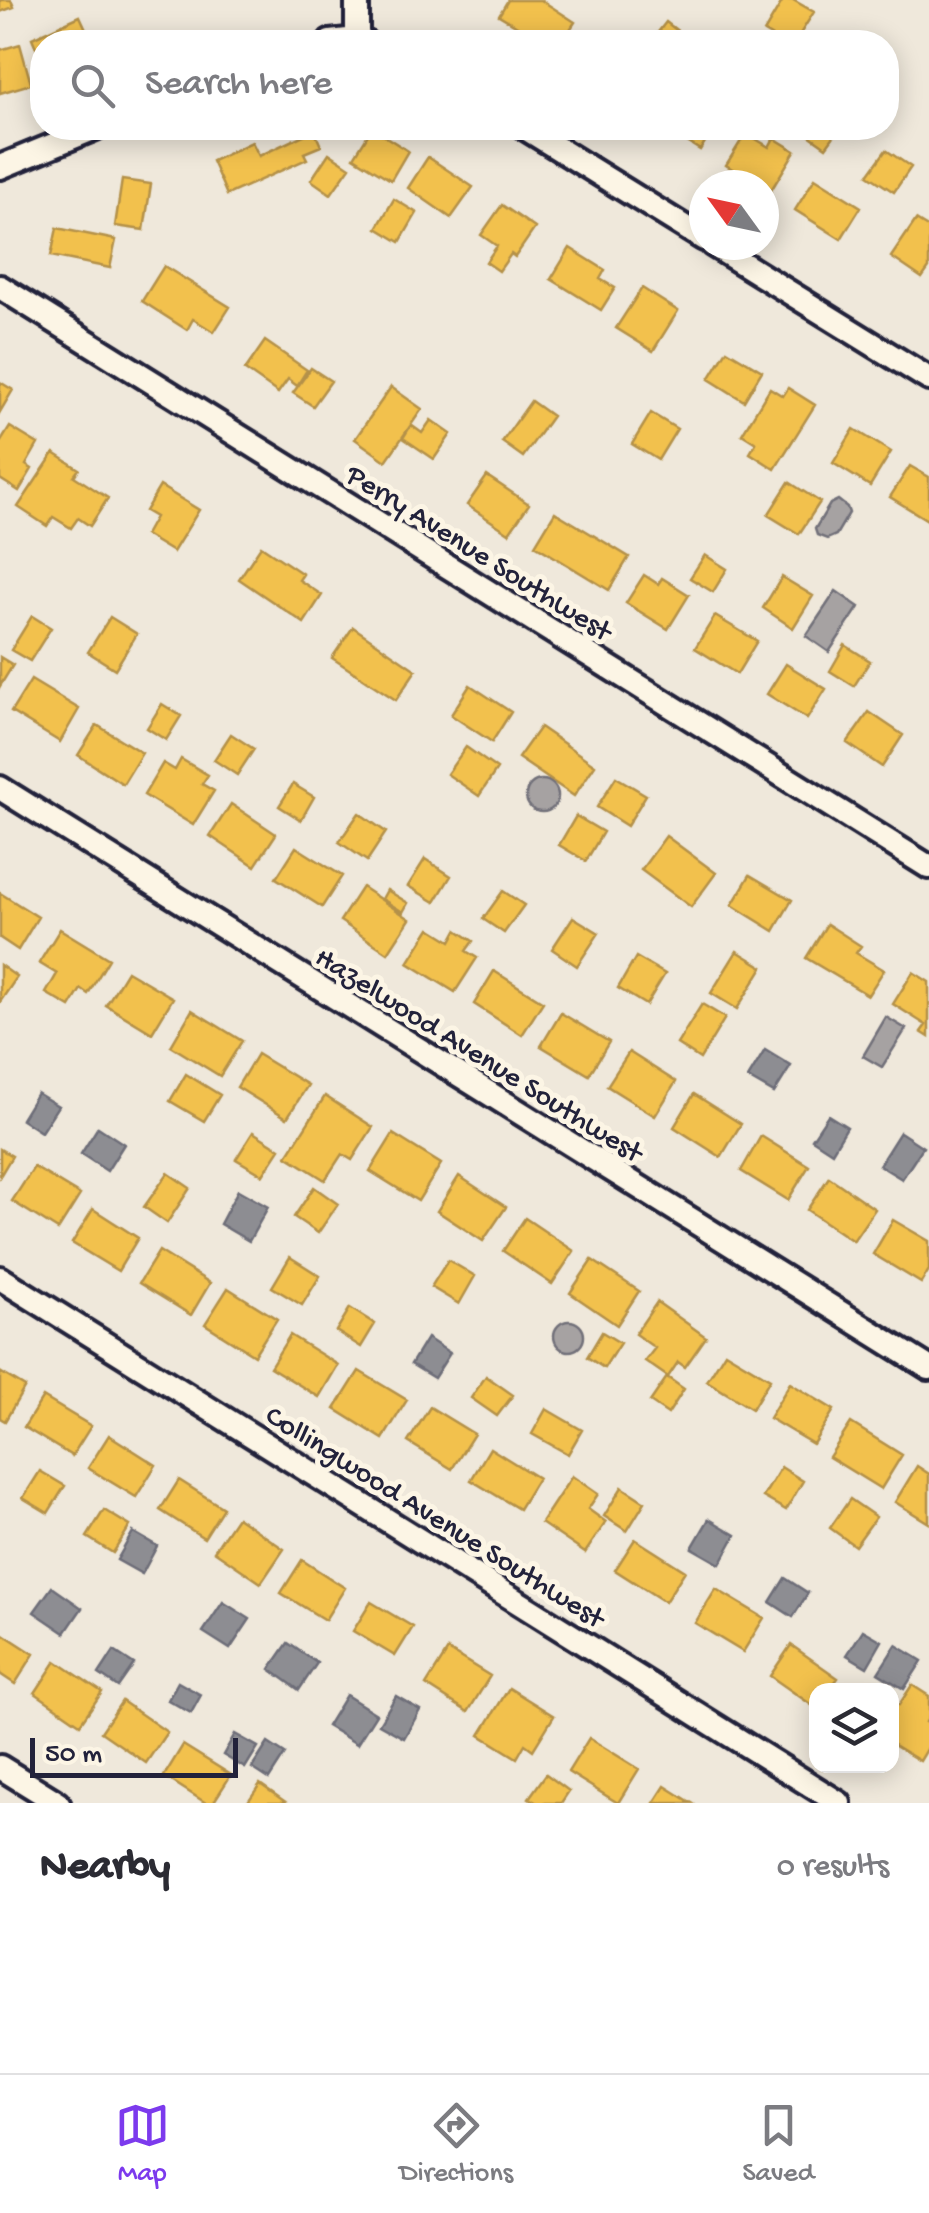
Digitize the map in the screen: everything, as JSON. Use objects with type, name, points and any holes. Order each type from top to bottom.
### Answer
[{"type":"street","points":[[357,0],[360,30]]},
{"type":"street","points":[[0,167],[66,140]]},
{"type":"street","points":[[544,140],[689,230]]},
{"type":"street","points":[[737,260],[929,380]]},
{"type":"street","name":"Perry Avenue Southwest","points":[[0,287],[929,867]]},
{"type":"street","name":"Hazelwood Avenue Southwest","points":[[0,788],[929,1368]]},
{"type":"street","name":"Collingwood Avenue Southwest","points":[[0,1278],[839,1803]]},
{"type":"street","points":[[0,1767],[58,1803]]},
{"type":"shaded area","points":[[838,500],[849,513],[836,535],[827,539],[817,535],[815,529],[830,504]]},
{"type":"shaded area","points":[[836,591],[859,607],[829,652],[806,636]]},
{"type":"shaded area","points":[[542,780],[553,785],[558,796],[553,807],[542,812],[531,807],[526,796],[531,785]]},
{"type":"shaded area","points":[[886,1017],[906,1029],[882,1067],[863,1056]]},
{"type":"shaded area","points":[[569,1321],[580,1325],[584,1336],[580,1347],[569,1351],[558,1347],[554,1336],[558,1325]]},
{"type":"building: Homes","points":[[0,0],[11,0],[14,7],[0,12]]},
{"type":"building: Homes","points":[[508,0],[541,0],[575,22],[570,30],[524,30],[499,15]]},
{"type":"building: Homes","points":[[783,0],[793,0],[814,12],[803,30],[765,30]]},
{"type":"building: Homes","points":[[80,16],[86,30],[49,30]]},
{"type":"building: Homes","points":[[666,22],[676,30],[660,30]]},
{"type":"building: Homes","points":[[20,44],[30,84],[0,93],[0,50]]},
{"type":"building: Homes","points":[[293,140],[318,140],[321,146],[304,153],[307,159],[227,195],[212,161],[252,142],[259,156]]},
{"type":"building: Homes","points":[[365,140],[391,140],[408,151],[391,180],[354,157]]},
{"type":"building: Homes","points":[[684,140],[706,140],[700,150]]},
{"type":"building: Homes","points":[[742,140],[758,140],[769,147],[777,140],[795,151],[779,177],[779,170],[734,170],[726,165]]},
{"type":"building: Homes","points":[[886,150],[911,167],[894,192],[868,175]]},
{"type":"building: Homes","points":[[329,153],[350,167],[331,194],[311,180]]},
{"type":"building: Homes","points":[[428,157],[473,187],[451,218],[408,188]]},
{"type":"building: Homes","points":[[815,178],[861,207],[841,239],[795,210]]},
{"type":"building: Homes","points":[[122,180],[151,184],[144,230],[115,226]]},
{"type":"building: Homes","points":[[394,199],[417,213],[400,242],[377,228]]},
{"type":"building: Homes","points":[[502,205],[535,228],[515,257],[511,254],[499,271],[486,262],[497,246],[481,235]]},
{"type":"building: Homes","points":[[916,220],[929,228],[929,268],[922,278],[891,257]]},
{"type":"building: Homes","points":[[57,228],[116,240],[110,268],[51,256]]},
{"type":"building: Homes","points":[[570,248],[605,270],[600,279],[615,288],[601,310],[551,279]]},
{"type":"building: Homes","points":[[164,266],[230,307],[214,332],[193,319],[187,330],[142,301]]},
{"type":"building: Homes","points":[[642,288],[678,311],[653,351],[616,328]]},
{"type":"building: Homes","points":[[265,341],[307,370],[297,386],[288,379],[278,393],[245,370]]},
{"type":"building: Homes","points":[[727,350],[762,371],[744,401],[709,379]]},
{"type":"building: Homes","points":[[311,368],[331,381],[313,406],[293,393]]},
{"type":"building: Homes","points":[[0,382],[13,390],[0,412]]},
{"type":"building: Homes","points":[[391,387],[422,409],[386,461],[355,439]]},
{"type":"building: Homes","points":[[770,388],[783,396],[788,388],[815,405],[775,469],[750,453],[756,443],[742,434]]},
{"type":"building: Homes","points":[[531,401],[552,416],[523,457],[502,442]]},
{"type":"building: Homes","points":[[651,413],[677,429],[658,460],[632,444]]},
{"type":"building: Homes","points":[[431,420],[451,434],[434,459],[403,438],[411,425],[422,433]]},
{"type":"building: Homes","points":[[10,427],[38,444],[26,465],[32,469],[19,491],[0,479],[0,443]]},
{"type":"building: Homes","points":[[854,429],[891,452],[870,486],[833,463]]},
{"type":"building: Homes","points":[[54,453],[79,469],[74,476],[108,498],[90,526],[78,518],[71,528],[53,517],[47,526],[18,507]]},
{"type":"building: Homes","points":[[910,466],[929,477],[929,521],[890,497]]},
{"type":"building: Homes","points":[[487,476],[529,504],[509,533],[467,505]]},
{"type":"building: Homes","points":[[789,482],[820,502],[799,534],[768,515]]},
{"type":"building: Homes","points":[[160,486],[199,510],[173,552],[145,535],[155,517],[145,511]]},
{"type":"building: Homes","points":[[555,512],[629,557],[609,590],[535,545]]},
{"type":"building: Homes","points":[[261,546],[303,574],[299,580],[322,595],[304,623],[239,579]]},
{"type":"building: Homes","points":[[705,555],[727,569],[713,592],[690,578]]},
{"type":"building: Homes","points":[[644,575],[658,584],[662,578],[689,595],[668,629],[626,603]]},
{"type":"building: Homes","points":[[782,577],[813,596],[793,628],[763,608]]},
{"type":"building: Homes","points":[[32,616],[51,628],[30,661],[11,650]]},
{"type":"building: Homes","points":[[715,616],[757,641],[737,674],[695,648]]},
{"type":"building: Homes","points":[[110,617],[137,634],[115,669],[88,652]]},
{"type":"building: Homes","points":[[353,627],[416,670],[396,700],[332,658]]},
{"type":"building: Homes","points":[[845,645],[870,661],[854,686],[830,671]]},
{"type":"building: Homes","points":[[0,657],[13,665],[0,686]]},
{"type":"building: Homes","points":[[786,664],[826,689],[807,719],[767,694]]},
{"type":"building: Homes","points":[[31,680],[79,709],[60,742],[11,712]]},
{"type":"building: Homes","points":[[470,685],[511,712],[492,742],[451,715]]},
{"type":"building: Homes","points":[[162,704],[181,716],[166,740],[147,728]]},
{"type":"building: Homes","points":[[869,712],[903,735],[882,767],[847,743]]},
{"type":"building: Homes","points":[[97,725],[142,753],[123,784],[78,755]]},
{"type":"building: Homes","points":[[540,727],[595,765],[574,796],[518,758]]},
{"type":"building: Homes","points":[[231,734],[254,749],[237,775],[214,760]]},
{"type":"building: Homes","points":[[466,747],[497,769],[479,796],[447,774]]},
{"type":"building: Homes","points":[[181,759],[208,775],[202,784],[214,791],[193,825],[144,795],[163,763],[175,770]]},
{"type":"building: Homes","points":[[616,777],[646,795],[627,826],[597,807]]},
{"type":"building: Homes","points":[[293,784],[314,797],[301,820],[279,806]]},
{"type":"building: Homes","points":[[231,804],[276,834],[255,866],[210,836]]},
{"type":"building: Homes","points":[[359,813],[386,832],[367,861],[339,842]]},
{"type":"building: Homes","points":[[576,816],[603,832],[586,861],[559,845]]},
{"type":"building: Homes","points":[[666,836],[716,873],[691,907],[641,870]]},
{"type":"building: Homes","points":[[296,847],[342,876],[322,907],[276,878]]},
{"type":"building: Homes","points":[[425,859],[451,876],[435,902],[408,886]]},
{"type":"building: Homes","points":[[750,875],[792,900],[774,931],[732,905]]},
{"type":"building: Homes","points":[[362,887],[410,919],[388,953],[340,921]]},
{"type":"building: Homes","points":[[387,890],[408,903],[403,912],[382,899]]},
{"type":"building: Homes","points":[[503,891],[524,905],[504,933],[483,919]]},
{"type":"building: Homes","points":[[0,893],[38,917],[18,950],[0,938]]},
{"type":"building: Homes","points":[[573,917],[599,933],[577,966],[552,949]]},
{"type":"building: Homes","points":[[827,924],[861,946],[856,953],[884,970],[868,995],[806,958]]},
{"type":"building: Homes","points":[[430,928],[451,941],[457,930],[473,941],[466,951],[477,958],[455,992],[408,963]]},
{"type":"building: Homes","points":[[60,929],[109,959],[88,994],[81,989],[70,1007],[46,993],[57,974],[39,963]]},
{"type":"building: Homes","points":[[737,951],[763,967],[737,1009],[711,993]]},
{"type":"building: Homes","points":[[636,957],[665,974],[646,1005],[618,988]]},
{"type":"building: Homes","points":[[0,965],[17,977],[0,1002]]},
{"type":"building: Homes","points":[[127,971],[173,998],[152,1033],[106,1005]]},
{"type":"building: Homes","points":[[494,971],[543,1002],[522,1035],[474,1004]]},
{"type":"building: Homes","points":[[913,972],[929,982],[929,1037],[921,1032],[926,1025],[893,1004]]},
{"type":"building: Homes","points":[[702,1004],[725,1018],[700,1059],[677,1044]]},
{"type":"building: Homes","points":[[192,1010],[242,1041],[220,1076],[171,1046]]},
{"type":"building: Homes","points":[[561,1013],[609,1042],[589,1075],[541,1046]]},
{"type":"building: Homes","points":[[629,1052],[676,1082],[655,1116],[607,1086]]},
{"type":"building: Homes","points":[[257,1054],[308,1085],[287,1118],[237,1087]]},
{"type":"building: Homes","points":[[186,1074],[220,1095],[204,1121],[170,1101]]},
{"type":"building: Homes","points":[[694,1094],[741,1124],[721,1157],[674,1127]]},
{"type":"building: Homes","points":[[325,1096],[373,1127],[352,1160],[342,1154],[325,1180],[287,1156]]},
{"type":"building: Homes","points":[[253,1132],[280,1149],[263,1175],[236,1159]]},
{"type":"building: Homes","points":[[393,1134],[441,1164],[418,1201],[370,1171]]},
{"type":"building: Homes","points":[[761,1136],[809,1166],[788,1200],[741,1171]]},
{"type":"building: Homes","points":[[0,1149],[12,1156],[0,1176]]},
{"type":"building: Homes","points":[[34,1167],[80,1195],[58,1230],[12,1201]]},
{"type":"building: Homes","points":[[168,1173],[190,1188],[167,1223],[144,1207]]},
{"type":"building: Homes","points":[[459,1176],[506,1207],[483,1241],[437,1211]]},
{"type":"building: Homes","points":[[829,1177],[875,1209],[853,1241],[807,1210]]},
{"type":"building: Homes","points":[[314,1187],[338,1204],[318,1233],[294,1217]]},
{"type":"building: Homes","points":[[93,1209],[138,1238],[118,1271],[72,1243]]},
{"type":"building: Homes","points":[[525,1218],[574,1251],[552,1284],[503,1251]]},
{"type":"building: Homes","points":[[893,1220],[929,1241],[929,1270],[921,1283],[873,1254]]},
{"type":"building: Homes","points":[[159,1251],[210,1283],[191,1315],[139,1283]]},
{"type":"building: Homes","points":[[290,1257],[320,1276],[302,1305],[272,1287]]},
{"type":"building: Homes","points":[[448,1260],[475,1276],[459,1304],[431,1287]]},
{"type":"building: Homes","points":[[592,1260],[639,1291],[617,1325],[570,1293]]},
{"type":"building: Homes","points":[[228,1288],[277,1319],[254,1355],[205,1324]]},
{"type":"building: Homes","points":[[657,1302],[706,1337],[685,1367],[678,1362],[668,1377],[645,1361],[655,1348],[635,1334]]},
{"type":"building: Homes","points":[[350,1308],[375,1324],[361,1347],[336,1331]]},
{"type":"building: Homes","points":[[602,1332],[620,1343],[604,1368],[587,1357]]},
{"type":"building: Homes","points":[[290,1335],[338,1365],[319,1397],[270,1367]]},
{"type":"building: Homes","points":[[725,1352],[770,1379],[752,1409],[707,1381]]},
{"type":"building: Homes","points":[[359,1371],[407,1400],[383,1439],[335,1409]]},
{"type":"building: Homes","points":[[0,1372],[25,1387],[5,1421],[0,1418]]},
{"type":"building: Homes","points":[[486,1376],[513,1395],[497,1416],[471,1398]]},
{"type":"building: Homes","points":[[667,1377],[684,1389],[668,1414],[650,1402]]},
{"type":"building: Homes","points":[[790,1383],[834,1410],[813,1444],[769,1418]]},
{"type":"building: Homes","points":[[43,1397],[91,1426],[72,1456],[24,1427]]},
{"type":"building: Homes","points":[[430,1407],[474,1434],[452,1469],[408,1442]]},
{"type":"building: Homes","points":[[546,1409],[582,1430],[568,1454],[532,1434]]},
{"type":"building: Homes","points":[[851,1423],[902,1455],[881,1489],[829,1457]]},
{"type":"building: Homes","points":[[109,1435],[156,1465],[136,1497],[88,1468]]},
{"type":"building: Homes","points":[[490,1448],[538,1478],[519,1509],[471,1480]]},
{"type":"building: Homes","points":[[917,1466],[929,1474],[929,1523],[895,1502]]},
{"type":"building: Homes","points":[[781,1467],[803,1481],[786,1510],[763,1497]]},
{"type":"building: Homes","points":[[40,1471],[65,1486],[48,1513],[23,1498]]},
{"type":"building: Homes","points":[[572,1476],[598,1494],[588,1509],[606,1522],[585,1553],[541,1523]]},
{"type":"building: Homes","points":[[179,1480],[223,1508],[204,1538],[160,1510]]},
{"type":"building: Homes","points":[[622,1487],[645,1502],[627,1531],[604,1516]]},
{"type":"building: Homes","points":[[850,1499],[876,1517],[855,1546],[830,1528]]},
{"type":"building: Homes","points":[[104,1510],[130,1526],[113,1553],[87,1537]]},
{"type":"building: Homes","points":[[237,1517],[284,1549],[261,1583],[214,1551]]},
{"type":"building: Homes","points":[[635,1539],[685,1571],[665,1602],[615,1570]]},
{"type":"building: Homes","points":[[302,1560],[345,1588],[325,1620],[281,1593]]},
{"type":"building: Homes","points":[[716,1589],[764,1618],[743,1652],[695,1623]]},
{"type":"building: Homes","points":[[371,1602],[413,1627],[395,1656],[353,1631]]},
{"type":"building: Homes","points":[[0,1632],[34,1654],[15,1684],[0,1674]]},
{"type":"building: Homes","points":[[791,1645],[838,1678],[834,1683],[809,1683],[809,1703],[770,1676]]},
{"type":"building: Homes","points":[[448,1650],[490,1676],[468,1712],[426,1685]]},
{"type":"building: Homes","points":[[56,1661],[102,1692],[80,1724],[35,1693]]},
{"type":"building: Homes","points":[[912,1685],[929,1696],[929,1746],[920,1761],[899,1748],[899,1705]]},
{"type":"building: Homes","points":[[509,1688],[554,1716],[533,1750],[525,1744],[517,1758],[480,1735]]},
{"type":"building: Homes","points":[[122,1701],[167,1732],[146,1763],[101,1732]]},
{"type":"building: Homes","points":[[589,1738],[639,1769],[618,1803],[568,1772]]},
{"type":"building: Homes","points":[[183,1745],[231,1775],[213,1803],[206,1803],[164,1776]]},
{"type":"building: Homes","points":[[546,1774],[569,1791],[561,1803],[537,1803],[529,1798]]},
{"type":"building: Homes","points":[[260,1784],[287,1803],[247,1803]]},
{"type":"building: Homes","points":[[665,1786],[692,1803],[654,1803]]},
{"type":"building: Industry","points":[[765,1050],[791,1066],[774,1093],[748,1078]]},
{"type":"building: Industry","points":[[37,1093],[58,1106],[41,1132],[21,1119]]},
{"type":"building: Industry","points":[[828,1115],[847,1127],[832,1152],[812,1139]]},
{"type":"building: Industry","points":[[98,1127],[124,1144],[107,1171],[81,1154]]},
{"type":"building: Industry","points":[[900,1132],[923,1147],[902,1179],[879,1165]]},
{"type":"building: Industry","points":[[238,1190],[268,1207],[249,1241],[220,1224]]},
{"type":"building: Industry","points":[[427,1338],[450,1353],[434,1378],[411,1364]]},
{"type":"building: Industry","points":[[709,1519],[736,1535],[720,1564],[692,1548]]},
{"type":"building: Industry","points":[[133,1532],[157,1546],[142,1574],[117,1560]]},
{"type":"building: Industry","points":[[785,1578],[808,1593],[793,1617],[770,1602]]},
{"type":"building: Industry","points":[[52,1587],[82,1608],[65,1633],[34,1612]]},
{"type":"building: Industry","points":[[223,1602],[250,1619],[230,1649],[203,1632]]},
{"type":"building: Industry","points":[[863,1630],[882,1641],[867,1667],[847,1655]]},
{"type":"building: Industry","points":[[288,1643],[317,1663],[299,1690],[270,1669]]},
{"type":"building: Industry","points":[[896,1645],[922,1661],[904,1689],[878,1673]]},
{"type":"building: Industry","points":[[114,1651],[134,1664],[118,1687],[99,1674]]},
{"type":"building: Industry","points":[[178,1682],[201,1695],[191,1713],[168,1700]]},
{"type":"building: Industry","points":[[346,1695],[376,1714],[357,1744],[327,1726]]},
{"type":"building: Industry","points":[[396,1696],[420,1710],[404,1738],[379,1724]]},
{"type":"building: Industry","points":[[235,1734],[258,1747],[245,1768],[223,1755]]},
{"type":"building: Industry","points":[[268,1743],[285,1754],[269,1779],[252,1768]]}]
